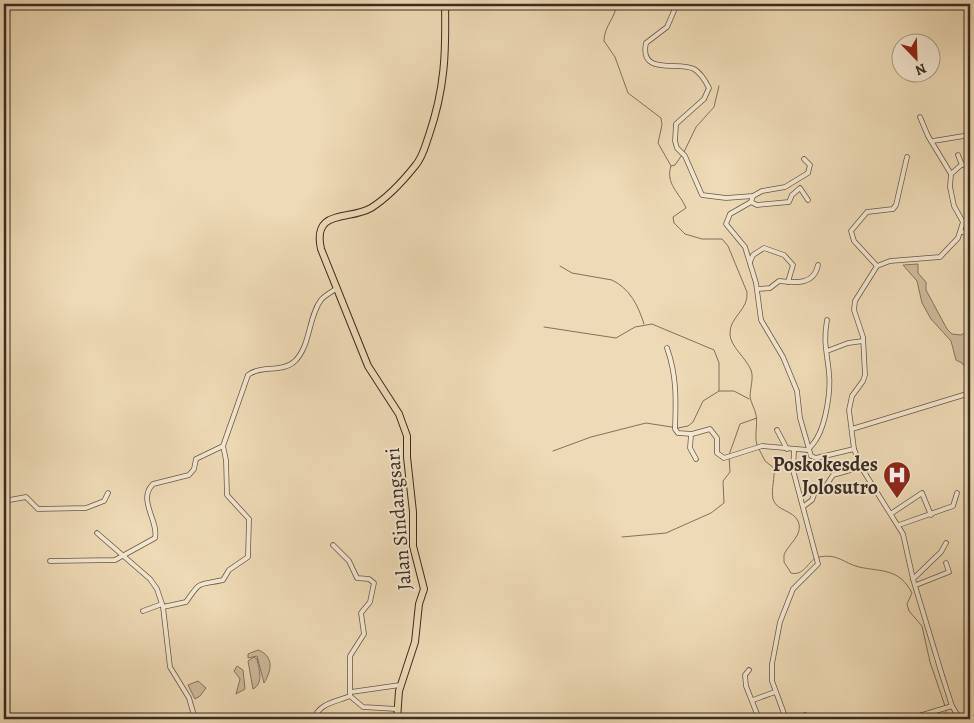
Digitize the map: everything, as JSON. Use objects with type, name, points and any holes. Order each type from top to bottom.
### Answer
[{"type":"main road","name":"Jalan Sindangsari","points":[[396,719],[400,685],[415,642],[419,604],[424,589],[423,575],[413,546],[413,512],[407,457],[407,436],[399,414],[368,366],[321,248],[319,238],[322,229],[332,217],[358,214],[372,207],[420,160],[437,113],[444,81],[446,4]]},
{"type":"street","points":[[677,4],[667,27],[646,42],[646,56],[652,63],[661,66],[687,66],[701,75],[709,88],[704,99],[676,124],[675,141],[677,148],[685,156],[702,195],[726,198],[752,196],[762,190],[785,187],[808,173],[810,165],[804,159]]},
{"type":"street","points":[[920,117],[928,136],[933,141],[951,174],[950,187],[954,206],[963,222],[962,232],[940,257],[890,261],[877,266],[871,272],[854,305],[863,342],[864,378],[851,400],[849,410],[854,449],[861,467],[899,525],[951,706],[960,719]]},
{"type":"street","points":[[933,141],[970,135]]},
{"type":"street","points":[[958,155],[962,165]]},
{"type":"street","points":[[877,266],[854,241],[852,231],[867,212],[893,209],[896,205],[907,157]]},
{"type":"street","points":[[951,174],[962,165],[970,162]]},
{"type":"street","points":[[751,202],[757,206],[790,202],[792,195],[800,188],[808,200]]},
{"type":"street","points":[[751,202],[752,196]]},
{"type":"street","points":[[751,202],[730,214],[726,224],[742,240],[750,262],[758,290],[761,320],[783,357],[797,392],[800,418],[808,450],[811,456],[816,458],[854,449]]},
{"type":"street","points":[[962,232],[970,234]]},
{"type":"street","points":[[750,262],[753,255],[764,248],[784,255],[793,265],[788,282]]},
{"type":"street","points":[[758,290],[770,288],[779,281],[808,280],[816,273],[818,265]]},
{"type":"street","points":[[143,611],[163,605],[186,602],[192,590],[200,584],[223,580],[229,570],[247,559],[249,555],[249,518],[227,496],[226,460],[223,446],[248,375],[254,372],[286,366],[295,361],[305,342],[320,302],[337,288]]},
{"type":"street","points":[[808,450],[818,437],[827,405],[830,375],[824,341],[827,320]]},
{"type":"street","points":[[827,351],[848,343],[863,342]]},
{"type":"street","points":[[667,348],[677,389],[675,427],[681,435],[710,428],[717,438],[717,453],[728,458],[762,446],[808,450]]},
{"type":"street","points":[[852,429],[970,393]]},
{"type":"street","points":[[777,430],[787,449]]},
{"type":"street","points":[[691,434],[690,448],[696,460]]},
{"type":"street","points":[[50,561],[115,560],[156,537],[148,502],[149,488],[153,484],[189,474],[194,469],[196,459],[223,446]]},
{"type":"street","points":[[786,719],[775,692],[772,671],[782,613],[793,590],[816,566],[816,557],[794,470],[794,450]]},
{"type":"street","points":[[804,506],[812,500],[815,492],[824,487],[834,475],[861,467]]},
{"type":"street","points":[[4,500],[26,497],[38,509],[86,508],[104,501],[108,493]]},
{"type":"street","points":[[892,513],[922,493],[931,515]]},
{"type":"street","points":[[899,525],[953,506],[957,493]]},
{"type":"street","points":[[97,533],[154,584],[163,605],[170,667],[189,698],[196,719]]},
{"type":"street","points":[[914,579],[941,552],[946,543]]},
{"type":"street","points":[[333,545],[349,561],[357,578],[369,579],[374,583],[372,598],[361,613],[364,634],[350,658],[351,694],[363,707],[397,709]]},
{"type":"street","points":[[916,585],[949,572],[946,562]]},
{"type":"street","points":[[749,670],[745,675],[745,681],[759,719]]},
{"type":"street","points":[[314,719],[316,712],[322,707],[351,694],[400,685]]},
{"type":"street","points":[[752,700],[775,692]]},
{"type":"street","points":[[909,719],[951,706]]},
{"type":"street","points":[[794,719],[805,715]]},
{"type":"shaded area","points":[[918,264],[918,273],[926,282],[926,290],[947,329],[952,334],[961,335],[968,331],[970,326],[970,348],[968,352],[970,357],[970,373],[962,363],[956,360],[951,341],[931,319],[922,303],[917,281],[903,265]]},
{"type":"shaded area","points":[[258,650],[267,656],[270,664],[269,673],[264,683],[257,656],[248,658],[248,654]]},
{"type":"shaded area","points":[[254,657],[257,659],[260,680],[253,689],[248,661]]},
{"type":"shaded area","points":[[237,666],[243,670],[245,689],[236,694],[240,679],[234,671]]},
{"type":"shaded area","points":[[198,681],[206,688],[195,699],[188,685]]},
{"type":"waterway","points":[[616,4],[615,13],[606,30],[604,41],[615,57],[628,93],[661,118],[662,125],[658,143],[671,166],[670,178],[674,188],[686,208],[673,217],[674,223],[685,234],[702,239],[722,239],[728,246],[747,292],[745,304],[733,323],[730,334],[735,348],[752,373],[750,397],[756,415],[757,445]]},
{"type":"waterway","points":[[684,152],[696,127],[714,107],[719,86]]},
{"type":"waterway","points":[[671,166],[675,165],[682,155]]},
{"type":"waterway","points":[[560,266],[572,273],[612,280],[624,288],[639,310],[644,324]]},
{"type":"waterway","points":[[544,327],[616,338],[635,327],[652,324],[714,350],[719,363],[719,391],[734,391],[749,399]]},
{"type":"waterway","points":[[553,451],[591,437],[646,423],[678,428],[688,426],[693,422],[703,401],[719,391]]},
{"type":"waterway","points":[[622,537],[666,533],[711,513],[724,503],[723,481],[730,472],[729,455],[740,424],[757,418]]},
{"type":"waterway","points":[[759,449],[765,461],[774,468],[773,499],[775,503],[796,517],[798,521],[799,531],[784,555],[784,562],[791,573],[799,573],[815,558]]},
{"type":"waterway","points":[[819,557],[836,557],[859,567],[889,572],[896,575],[907,585],[912,593],[907,604],[909,611],[922,626],[930,662],[945,706]]},
{"type":"waterway","points":[[946,710],[946,719]]},
{"type":"place","name":"Poskokesdes Jolosutro","points":[[897,499]]}]
